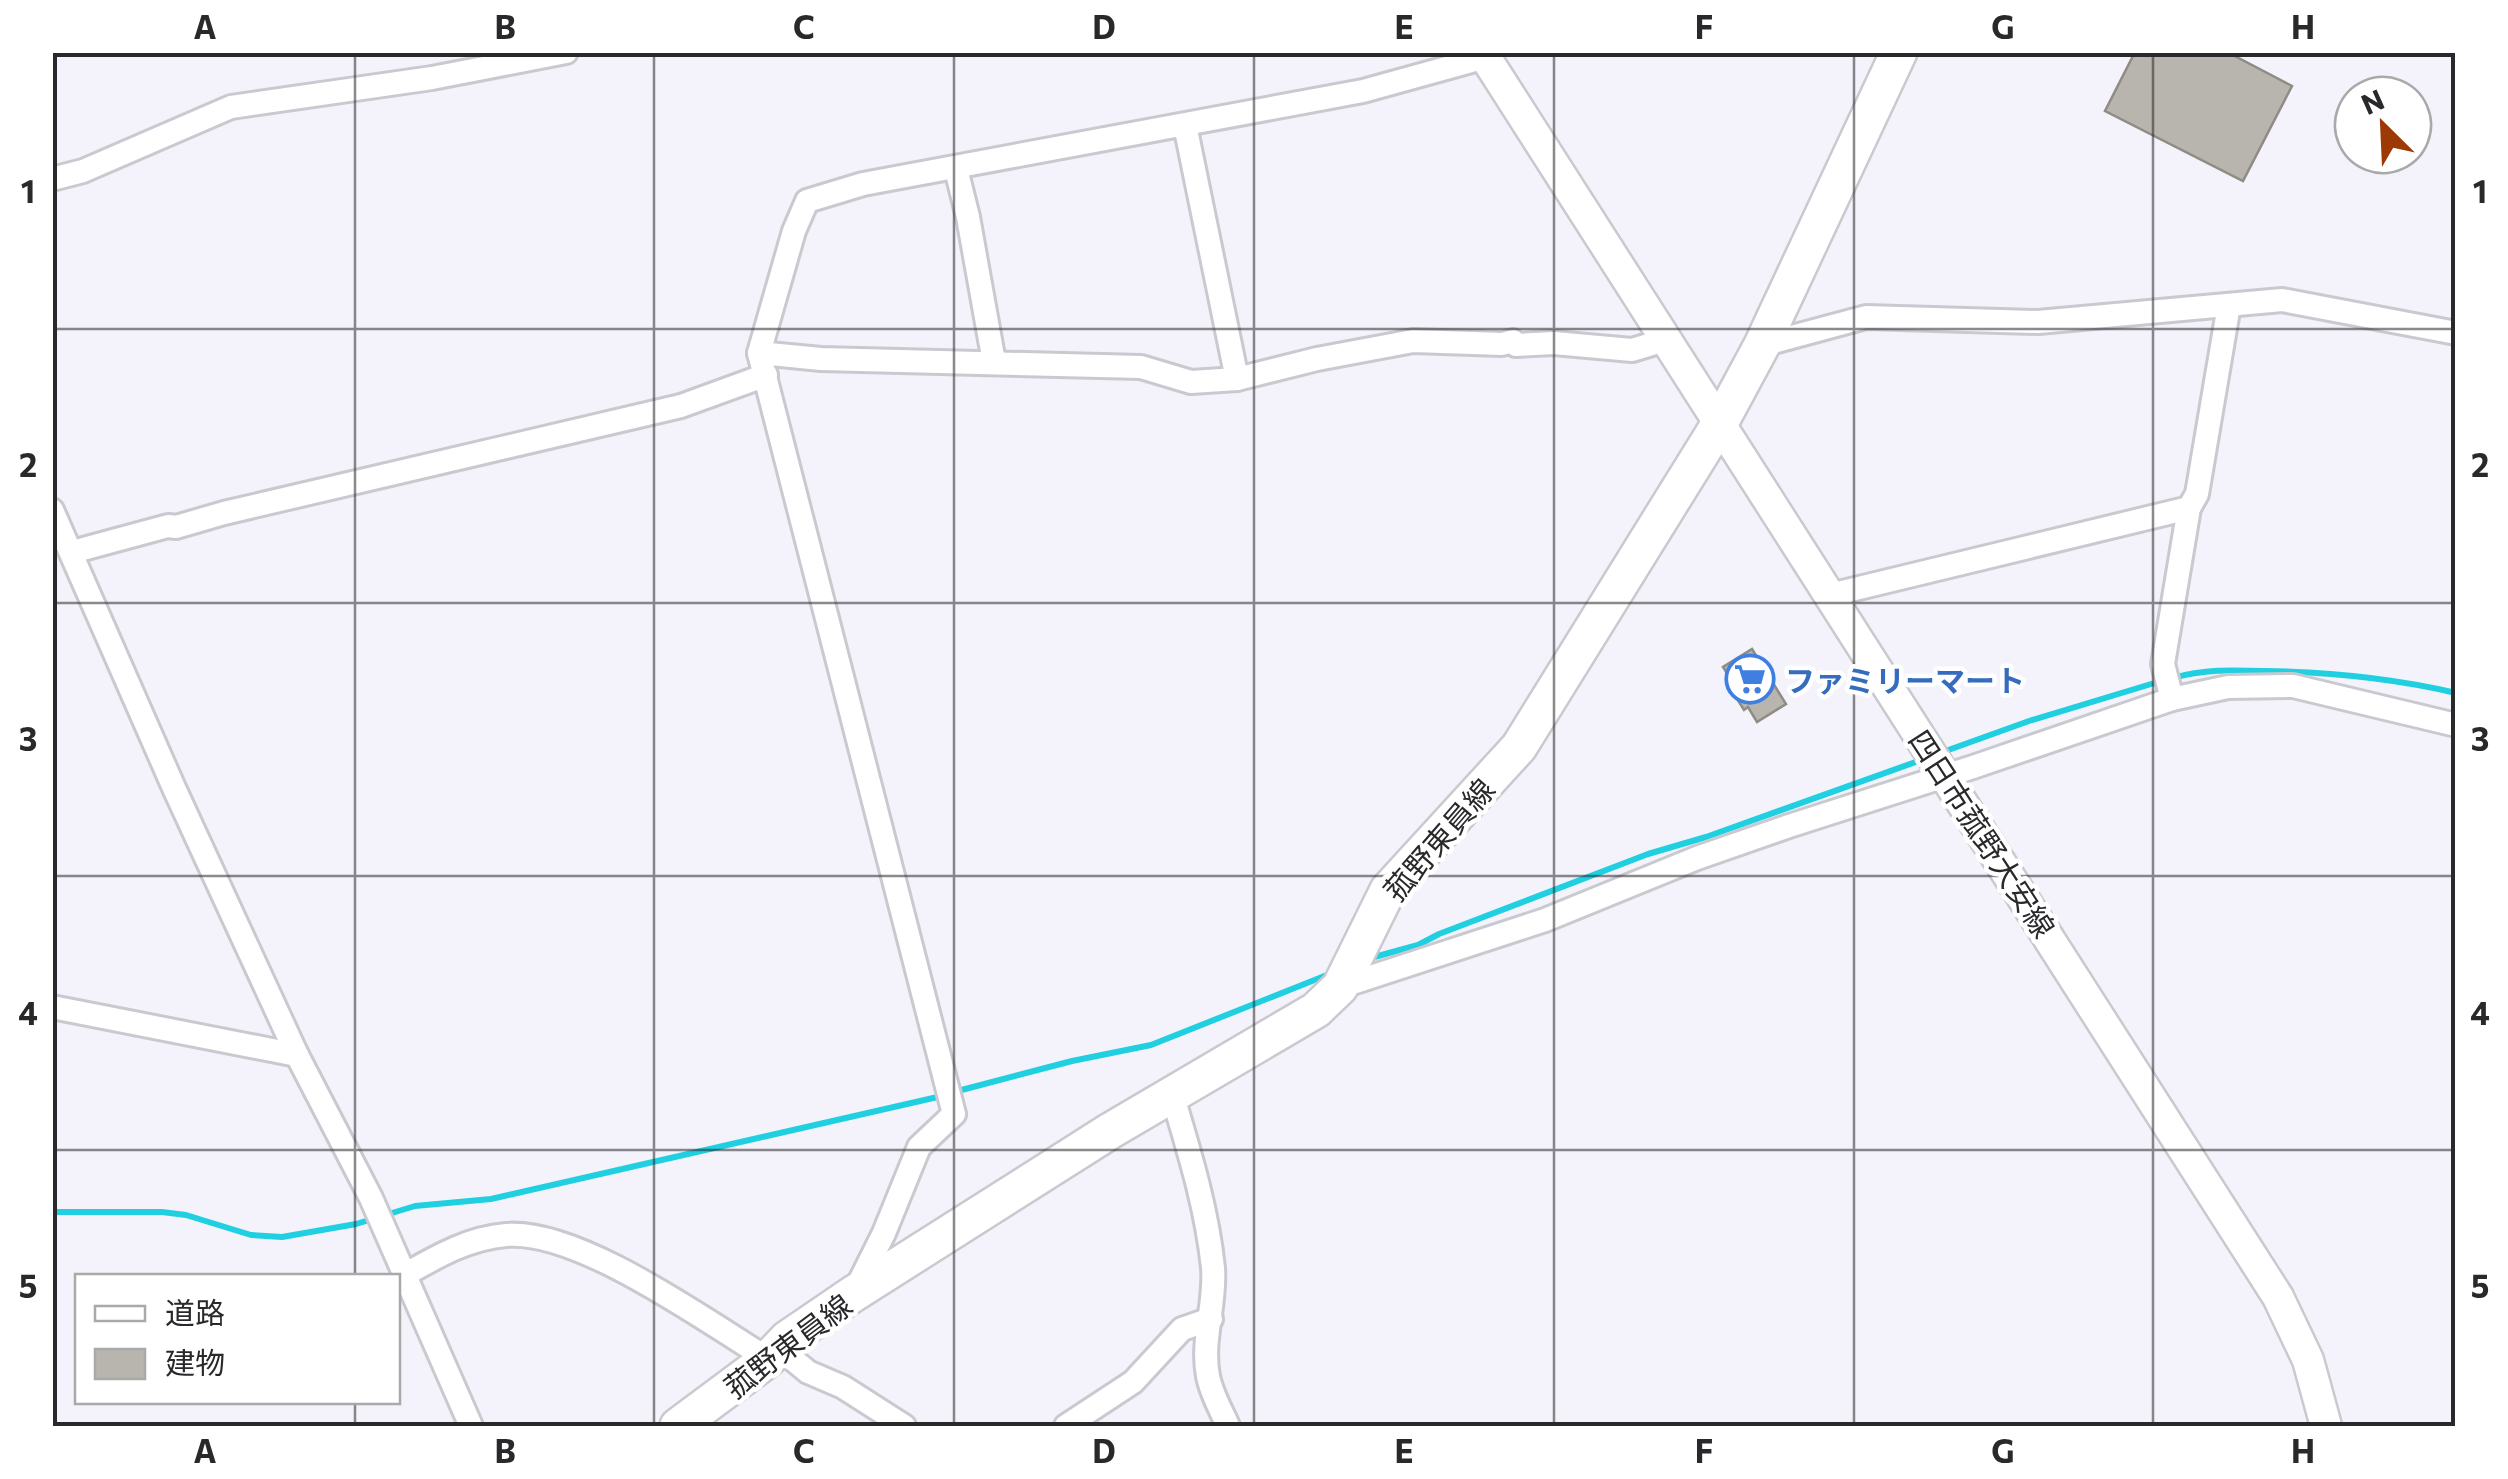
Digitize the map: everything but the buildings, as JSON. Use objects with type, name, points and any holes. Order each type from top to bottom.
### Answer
[{"type":"main road","name":"菰野東員線","points":[[678,1426],[853,1294],[1172,1094],[1316,1010],[1344,980],[1388,890],[1520,746],[1720,423],[1762,345],[1900,52]]},
{"type":"main road","name":"四日市菰野大安線","points":[[1484,55],[2278,1297],[2308,1360],[2326,1426]]},
{"type":"street","points":[[52,179],[83,171],[231,107],[432,78],[566,52]]},
{"type":"street","points":[[853,1294],[919,1147],[954,1114],[763,364],[794,231],[807,201],[863,184],[1362,91],[1484,55]]},
{"type":"street","points":[[1185,125],[1236,379]]},
{"type":"street","points":[[956,169],[994,362]]},
{"type":"street","points":[[1762,345],[1866,317],[2038,322],[2282,300],[2456,333]]},
{"type":"street","points":[[2172,696],[2162,664],[2189,508],[2197,494],[2229,304]]},
{"type":"street","points":[[72,552],[224,512],[680,406],[763,364],[821,359],[1141,367],[1191,382],[1236,379],[1413,341],[1513,342],[1632,350],[1664,340]]},
{"type":"street","points":[[1830,596],[2189,508]]},
{"type":"street","points":[[52,510],[297,1054],[406,1274],[470,1426]]},
{"type":"street","points":[[1344,980],[1545,920],[1697,858],[1789,826],[1937,761],[2172,696],[2228,686],[2293,686],[2456,725]]},
{"type":"street","points":[[52,1006],[297,1054]]},
{"type":"street","points":[[1172,1094],[1198,1180],[1211,1254],[1215,1292],[1208,1377],[1228,1426]]},
{"type":"street","points":[[406,1274],[470,1242],[506,1235],[534,1235],[628,1274],[842,1387],[904,1426]]},
{"type":"street","points":[[1066,1426],[1133,1382],[1182,1330],[1211,1319]]},
{"type":"waterway","points":[[2173,678],[2218,671],[2313,673],[2456,693]]},
{"type":"waterway","points":[[1940,753],[2161,681]]},
{"type":"waterway","points":[[1367,959],[1418,945],[1648,854],[1924,759]]},
{"type":"waterway","points":[[954,1092],[1151,1045],[1332,973]]},
{"type":"waterway","points":[[52,1212],[162,1212],[186,1215],[251,1235],[282,1237],[356,1224],[415,1206],[491,1199],[942,1096]]},
{"type":"place","name":"ファミリーマート","points":[[1750,679]]}]
